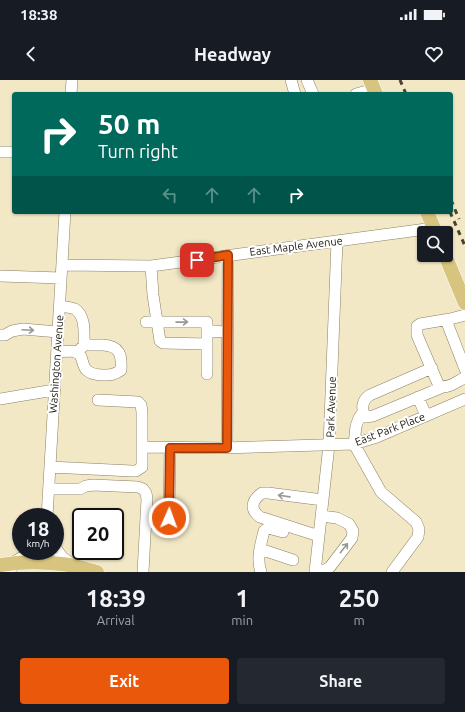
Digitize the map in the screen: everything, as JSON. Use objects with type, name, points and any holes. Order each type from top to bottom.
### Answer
[{"type":"main road","points":[[428,214],[433,226]]},
{"type":"main road","points":[[448,262],[465,303]]},
{"type":"main road","points":[[8,567],[44,563],[76,566],[97,572]]},
{"type":"street","points":[[71,92],[72,80]]},
{"type":"street","points":[[291,80],[294,92]]},
{"type":"street","points":[[307,80],[312,92]]},
{"type":"street","points":[[362,92],[373,88]]},
{"type":"street","points":[[0,152],[12,152]]},
{"type":"street","name":"Washington Avenue","points":[[48,508],[65,214]]},
{"type":"street","name":"East Maple Avenue","points":[[62,265],[151,266],[337,241],[417,233]]},
{"type":"street","name":"Park Avenue","points":[[315,571],[329,445],[337,241]]},
{"type":"street","points":[[227,448],[228,255]]},
{"type":"street","points":[[151,266],[153,294],[152,322],[160,341],[163,343],[207,344]]},
{"type":"street","points":[[0,276],[61,278]]},
{"type":"street","points":[[57,352],[75,352],[81,349],[84,329],[81,316],[75,309],[60,306]]},
{"type":"street","points":[[443,387],[439,386],[417,335],[417,326],[428,322],[446,320],[465,315]]},
{"type":"street","points":[[446,320],[465,369]]},
{"type":"street","points":[[152,322],[207,327],[228,332]]},
{"type":"street","points":[[207,327],[207,374]]},
{"type":"street","points":[[0,335],[5,335],[12,331],[23,329],[58,332]]},
{"type":"street","points":[[432,368],[367,397],[362,405],[365,416],[373,416],[443,387],[449,386],[465,377]]},
{"type":"street","points":[[0,399],[54,390]]},
{"type":"street","points":[[418,397],[426,416]]},
{"type":"street","name":"East Park Place","points":[[142,446],[170,448],[227,448],[354,444],[377,437],[465,399]]},
{"type":"street","points":[[50,467],[136,470],[142,467],[141,405],[138,402],[98,400]]},
{"type":"street","points":[[363,412],[356,426],[354,444],[381,492],[416,522],[419,529],[418,537],[392,572]]},
{"type":"street","points":[[146,522],[164,523],[169,518],[170,448]]},
{"type":"street","points":[[49,489],[80,489],[93,485],[138,487],[143,489],[146,493],[147,499],[143,572]]},
{"type":"street","points":[[319,539],[260,517],[255,513],[252,506],[255,499],[262,493],[323,500]]},
{"type":"street","points":[[315,571],[325,570],[330,567],[352,538],[353,531],[349,524],[337,518],[321,516]]},
{"type":"street","points":[[261,572],[259,567],[260,549],[264,530],[268,528],[319,539]]},
{"type":"street","points":[[260,549],[293,560]]},
{"type":"street","points":[[64,559],[76,566]]},
{"type":"street","points":[[8,567],[18,560]]},
{"type":"railway","points":[[400,80],[405,92]]},
{"type":"railway","points":[[453,205],[459,219]]},
{"type":"railway","points":[[451,214],[465,246]]},
{"type":"route","points":[[169,518],[170,448],[227,448],[228,255],[197,260]]}]
